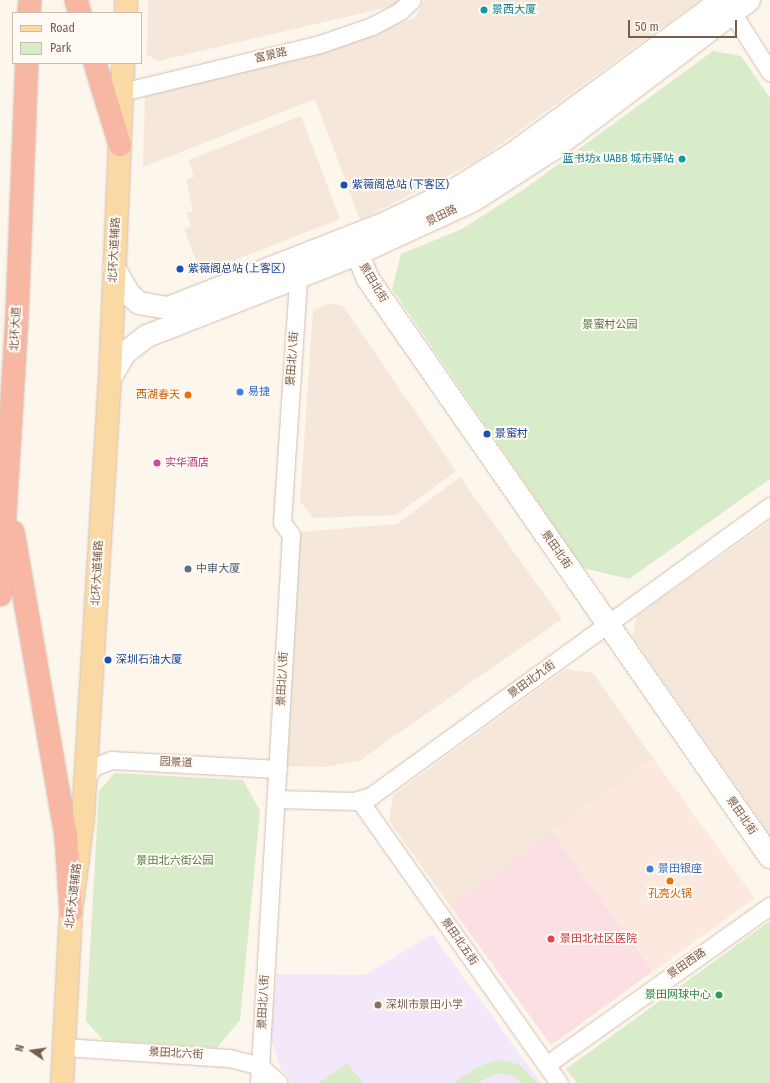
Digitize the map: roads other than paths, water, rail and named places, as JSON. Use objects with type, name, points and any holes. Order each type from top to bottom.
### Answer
[{"type":"highway","points":[[29,12],[30,0]]},
{"type":"highway","points":[[76,0],[80,12]]},
{"type":"highway","name":"北环大道","points":[[0,595],[27,64]]},
{"type":"highway","points":[[95,64],[120,145]]},
{"type":"highway","points":[[6,495],[66,835],[71,912]]},
{"type":"main road","points":[[126,0],[126,12]]},
{"type":"main road","name":"景田路","points":[[114,268],[129,294],[139,303],[168,308],[354,246],[468,203],[528,167],[732,3]]},
{"type":"main road","name":"北环大道辅路","points":[[62,1083],[71,912],[81,842],[110,378],[124,64]]},
{"type":"main road","name":"景田路","points":[[110,378],[125,353],[147,336],[298,278],[354,246]]},
{"type":"main road","name":"景田北街","points":[[354,246],[368,279],[770,857]]},
{"type":"street","name":"富景路","points":[[122,92],[320,44],[372,26],[400,11],[412,0]]},
{"type":"street","points":[[732,3],[770,61]]},
{"type":"street","points":[[732,3],[770,72]]},
{"type":"street","name":"景田北八街","points":[[259,1083],[291,535],[282,522],[298,278]]},
{"type":"street","name":"景田北九街","points":[[276,799],[360,800],[379,791],[770,506]]},
{"type":"street","name":"园景道","points":[[85,781],[93,767],[111,760],[278,768]]},
{"type":"street","name":"景田北五街","points":[[360,800],[558,1083]]},
{"type":"street","name":"景田西路","points":[[546,1065],[770,906]]},
{"type":"street","name":"景田北六街","points":[[64,1048],[220,1056],[260,1066],[279,1083]]},
{"type":"place","name":"景西大厦","points":[[484,10]]},
{"type":"place","name":"蓝书坊x UABB 城市驿站","points":[[682,159]]},
{"type":"place","name":"紫薇阁总站 (下客区)","points":[[344,185]]},
{"type":"place","name":"紫薇阁总站 (上客区)","points":[[180,269]]},
{"type":"place","name":"易捷","points":[[240,392]]},
{"type":"place","name":"西湖春天","points":[[188,395]]},
{"type":"place","name":"景蜜村","points":[[487,434]]},
{"type":"place","name":"实华酒店","points":[[157,463]]},
{"type":"place","name":"中审大厦","points":[[188,569]]},
{"type":"place","name":"深圳石油大厦","points":[[108,660]]},
{"type":"place","name":"景田银座","points":[[650,869]]},
{"type":"place","name":"孔亮火锅","points":[[670,881]]},
{"type":"place","name":"景田北社区医院","points":[[551,939]]},
{"type":"place","name":"景田网球中心","points":[[719,995]]},
{"type":"place","name":"深圳市景田小学","points":[[378,1005]]},
{"type":"park label","name":"景蜜村公园","points":[[610,325]]},
{"type":"park label","name":"景田北六街公园","points":[[175,861]]}]
